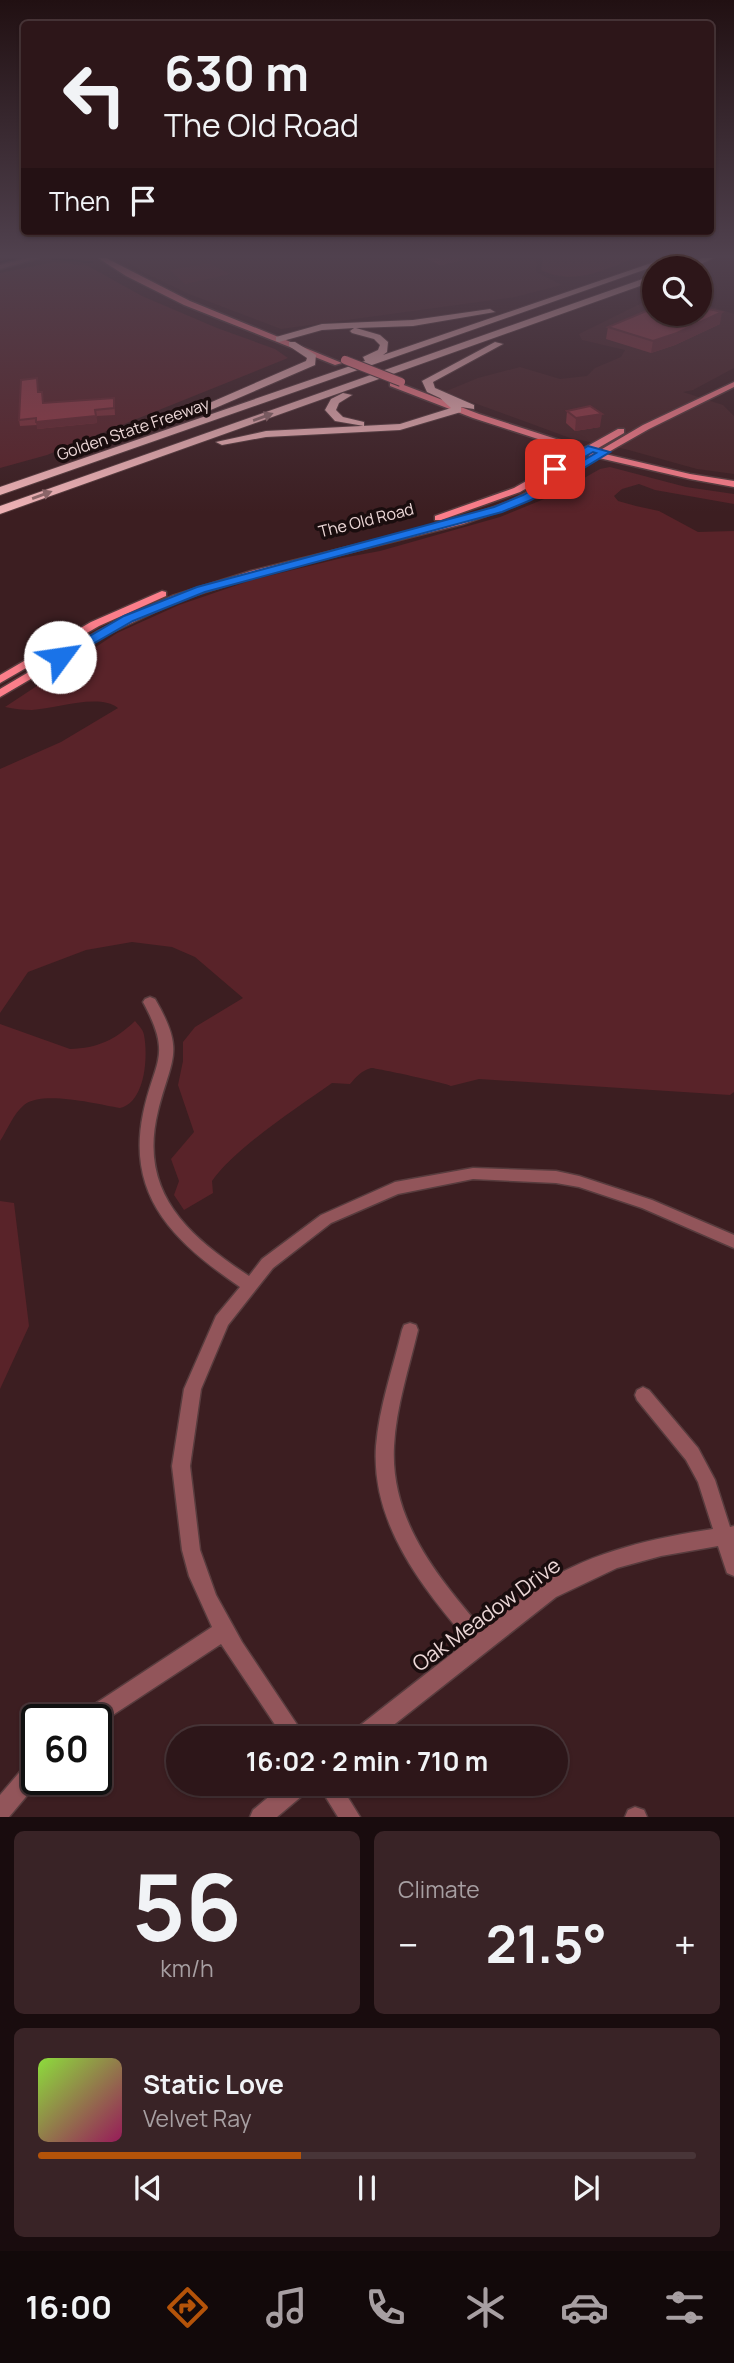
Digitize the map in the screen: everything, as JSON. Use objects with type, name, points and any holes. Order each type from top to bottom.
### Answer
[{"type":"highway","points":[[62,470],[311,363],[312,357],[291,343]]},
{"type":"highway","points":[[236,410],[284,388],[368,359],[385,348],[384,343]]},
{"type":"highway","name":"Golden State Freeway","points":[[0,491],[429,343]]},
{"type":"highway","name":"Golden State Freeway","points":[[0,510],[394,380],[486,343]]},
{"type":"highway","points":[[470,407],[431,390],[427,381],[503,343]]},
{"type":"highway","points":[[83,481],[244,436],[294,430],[399,427],[457,410],[455,404],[442,400],[440,410],[414,420],[388,425],[350,423],[332,414],[330,407],[334,401],[375,383],[394,380]]},
{"type":"main road","points":[[294,343],[442,400],[470,407],[594,452],[734,479]]},
{"type":"main road","name":"The Old Road","points":[[0,694],[102,633],[176,598],[255,573],[481,516],[527,498],[642,419],[734,375]]},
{"type":"main road","name":"The Old Road","points":[[0,680],[95,624],[165,593],[222,573],[465,510],[531,482],[734,384]]},
{"type":"main road","points":[[457,410],[518,433],[659,471],[734,484]]},
{"type":"street","points":[[150,1002],[164,1026],[167,1042],[166,1068],[151,1111],[147,1169],[171,1222],[204,1255],[247,1283]]},
{"type":"street","points":[[288,1726],[224,1631],[191,1552],[183,1502],[179,1457],[185,1417],[199,1369],[215,1331],[247,1283],[288,1245],[324,1220],[382,1194],[451,1176],[525,1175],[555,1177],[589,1184],[662,1210],[734,1242]]},
{"type":"street","points":[[410,1329],[385,1448],[388,1486],[397,1522],[413,1555],[435,1587],[482,1643]]},
{"type":"street","points":[[643,1395],[692,1454],[706,1480],[730,1535],[734,1567]]},
{"type":"street","name":"Oak Meadow Drive","points":[[375,1726],[550,1590],[582,1571],[632,1552],[730,1535]]},
{"type":"street","points":[[112,1704],[224,1631]]},
{"type":"street","points":[[0,1811],[21,1787]]},
{"type":"street","points":[[260,1817],[286,1796]]},
{"type":"street","points":[[336,1796],[350,1817]]},
{"type":"shaded area","points":[[0,343],[258,343],[275,349],[288,358],[47,455],[0,468]]},
{"type":"shaded area","points":[[594,343],[734,343],[734,368],[693,390],[683,392],[723,405],[734,416],[734,474],[697,469],[625,449],[570,438],[444,392],[478,378],[520,367],[560,379],[587,376],[595,368],[621,357],[625,350]]},
{"type":"shaded area","points":[[610,467],[686,487],[734,494],[734,504],[655,490],[639,484],[622,489],[614,496],[618,501],[659,511],[698,532],[734,531],[734,1092],[730,1095],[479,1079],[451,1086],[371,1068],[362,1072],[350,1084],[332,1083],[268,1129],[222,1168],[212,1181],[213,1193],[184,1210],[174,1195],[179,1181],[171,1159],[194,1132],[178,1085],[183,1061],[183,1042],[195,1027],[243,998],[195,957],[172,947],[132,942],[86,950],[28,972],[0,1013],[0,769],[61,742],[118,708],[100,702],[32,710],[5,707],[117,633],[179,605],[252,580],[380,551],[500,517],[554,495],[600,469]]},
{"type":"shaded area","points":[[135,1021],[144,1035],[146,1054],[140,1088],[129,1104],[120,1108],[70,1099],[32,1101],[17,1113],[0,1141],[0,1024],[70,1049],[105,1042]]},
{"type":"shaded area","points":[[0,1201],[14,1203],[29,1326],[0,1389]]},
{"type":"building","points":[[37,378],[38,392],[42,392],[43,403],[114,398],[114,408],[95,410],[96,416],[36,422],[36,418],[19,420],[21,380]]},
{"type":"building","points":[[590,406],[602,414],[576,418],[567,411]]},
{"type":"route","points":[[60,657],[128,619],[176,598],[255,573],[481,516],[527,498],[605,452],[592,448],[555,469]]}]
